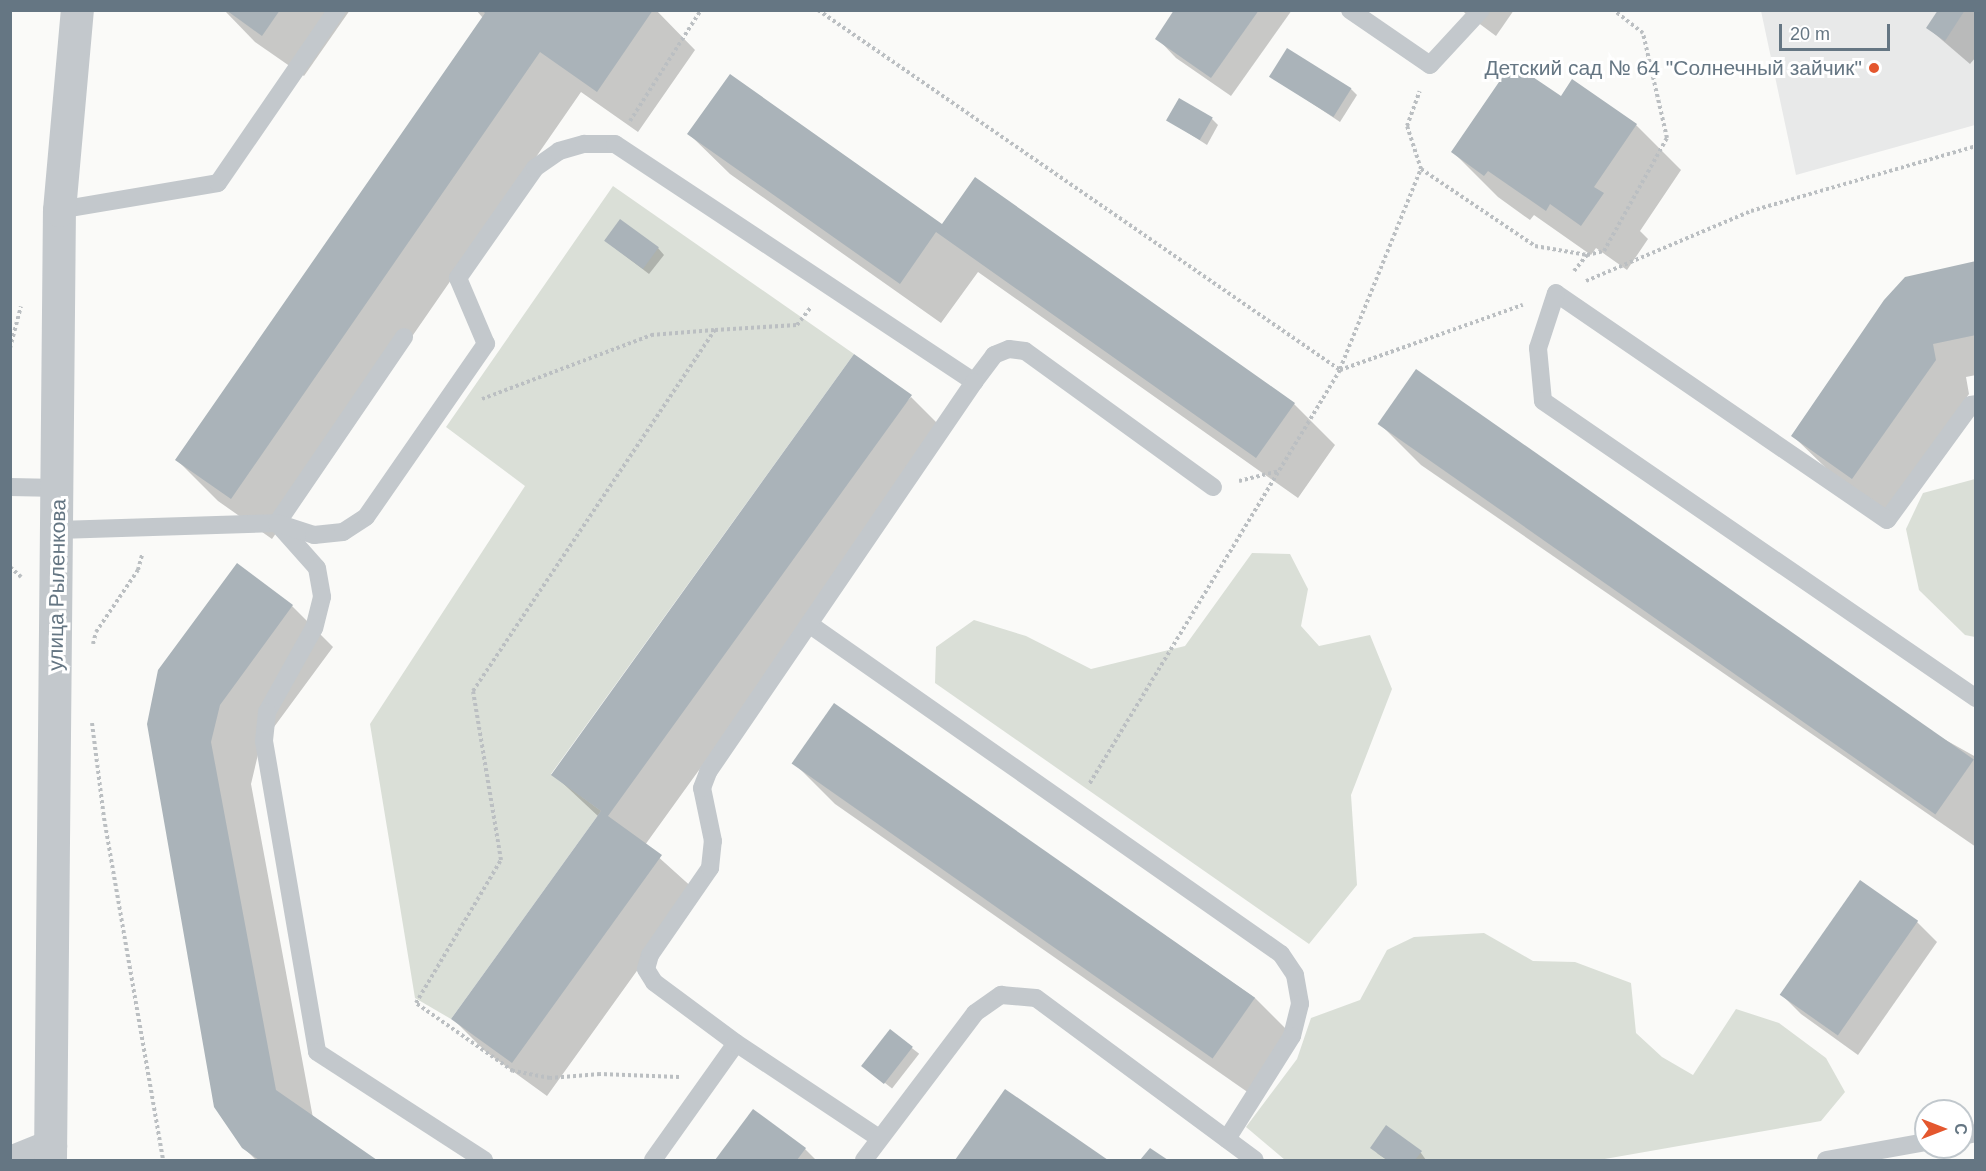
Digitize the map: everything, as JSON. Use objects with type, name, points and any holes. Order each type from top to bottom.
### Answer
[{"type":"street","name":"улица Рыленкова","points":[[50,1153],[59,488],[59,210],[77,10]]},
{"type":"street","points":[[15,1161],[50,1153]]},
{"type":"lane","points":[[59,210],[218,183],[337,10]]},
{"type":"lane","points":[[1350,10],[1430,65],[1481,10]]},
{"type":"lane","points":[[58,530],[277,523],[314,535],[343,532],[366,517],[486,344],[458,278],[535,168],[559,151],[584,144],[615,144],[974,382]]},
{"type":"lane","points":[[1976,404],[1971,405],[1887,520],[1556,293],[1538,348],[1543,401],[1976,698]]},
{"type":"lane","points":[[277,523],[404,337]]},
{"type":"lane","points":[[879,1138],[736,1043],[654,982],[646,969],[650,955],[710,868],[713,841],[702,788],[708,772],[994,355],[1009,349],[1025,351],[1213,487]]},
{"type":"lane","points":[[10,487],[59,488]]},
{"type":"lane","points":[[277,523],[317,568],[322,597],[314,628],[267,712],[264,741],[317,1052],[483,1161]]},
{"type":"lane","points":[[809,624],[1281,954],[1295,975],[1300,1004],[1292,1036],[1227,1139]]},
{"type":"lane","points":[[864,1161],[975,1013],[1001,995],[1036,998],[1255,1161]]},
{"type":"lane","points":[[653,1161],[736,1043]]},
{"type":"lane","points":[[1826,1161],[1914,1145]]},
{"type":"path","points":[[615,144],[701,10]]},
{"type":"path","points":[[818,10],[1340,370]]},
{"type":"path","points":[[1420,169],[1535,246],[1587,255],[1604,251],[1667,138],[1643,33],[1614,10]]},
{"type":"path","points":[[1074,810],[1340,370],[1420,169],[1407,126],[1430,65]]},
{"type":"path","points":[[1340,370],[1556,293],[1751,211],[1976,146]]},
{"type":"path","points":[[1556,293],[1587,255]]},
{"type":"path","points":[[436,417],[651,335],[797,325],[827,284]]},
{"type":"path","points":[[715,330],[473,691],[501,860],[416,1003],[513,1071],[550,1078],[600,1074],[646,1078],[689,1077],[718,1069]]},
{"type":"path","points":[[1213,487],[1279,471]]},
{"type":"path","points":[[91,652],[96,632],[138,570],[150,528]]},
{"type":"path","points":[[92,717],[104,818],[163,1161]]},
{"type":"shaded area","name":"Детский сад № 64 \"Солнечный зайчик\"","points":[[1761,11],[1975,11],[1975,125],[1796,175]]},
{"type":"shaded area","points":[[613,186],[854,354],[551,774],[601,811],[451,1019],[415,998],[370,724],[525,486],[446,427]]},
{"type":"shaded area","points":[[1976,479],[1975,637],[1965,635],[1919,590],[1906,529],[1923,493]]},
{"type":"shaded area","points":[[1252,553],[1290,554],[1308,589],[1301,626],[1319,646],[1370,635],[1392,689],[1351,795],[1357,885],[1309,944],[935,683],[936,647],[974,620],[1026,636],[1091,669],[1185,646]]},
{"type":"shaded area","points":[[1484,933],[1533,961],[1575,962],[1631,983],[1636,1033],[1662,1057],[1693,1075],[1736,1009],[1779,1023],[1826,1058],[1845,1092],[1821,1121],[1599,1160],[1285,1160],[1246,1127],[1297,1059],[1311,1018],[1360,1000],[1387,950],[1414,937]]},
{"type":"building","points":[[226,10],[280,10],[262,36]]},
{"type":"building","points":[[481,10],[653,10],[597,92],[540,52],[231,499],[175,460],[485,13]]},
{"type":"building","points":[[1174,10],[1259,10],[1211,78],[1155,39]]},
{"type":"building","points":[[1938,10],[1965,10],[1945,41],[1926,28]]},
{"type":"building","points":[[1287,48],[1351,88],[1333,117],[1269,77]]},
{"type":"building","points":[[1512,63],[1561,96],[1572,79],[1637,124],[1594,187],[1604,193],[1581,226],[1550,204],[1546,211],[1488,171],[1484,176],[1451,152]]},
{"type":"building","points":[[730,74],[942,224],[975,177],[1295,403],[1256,458],[936,232],[900,284],[687,134]]},
{"type":"building","points":[[1179,98],[1213,118],[1200,140],[1166,121]]},
{"type":"building","points":[[620,219],[659,247],[643,269],[604,241]]},
{"type":"building","points":[[1976,261],[1976,335],[1933,344],[1936,360],[1852,479],[1791,436],[1884,300],[1905,277]]},
{"type":"building","points":[[854,354],[912,395],[608,816],[662,855],[512,1063],[451,1019],[601,811],[551,775]]},
{"type":"building","points":[[1416,369],[1974,760],[1935,814],[1378,424]]},
{"type":"building","points":[[237,563],[293,605],[220,705],[211,742],[276,1090],[377,1160],[259,1160],[242,1148],[214,1107],[147,724],[158,670]]},
{"type":"building","points":[[834,703],[1255,998],[1213,1058],[792,764]]},
{"type":"building","points":[[1860,880],[1918,921],[1838,1035],[1780,995]]},
{"type":"building","points":[[890,1029],[913,1047],[884,1084],[861,1066]]},
{"type":"building","points":[[1005,1089],[1108,1160],[955,1160]]},
{"type":"building","points":[[753,1109],[806,1148],[797,1160],[715,1160]]},
{"type":"building","points":[[1386,1125],[1422,1151],[1415,1160],[1387,1160],[1370,1148]]},
{"type":"building","points":[[1150,1148],[1168,1160],[1140,1160]]},
{"type":"place","name":"Детский сад № 64 \"Солнечный зайчик\"","points":[[1874,68]]}]
